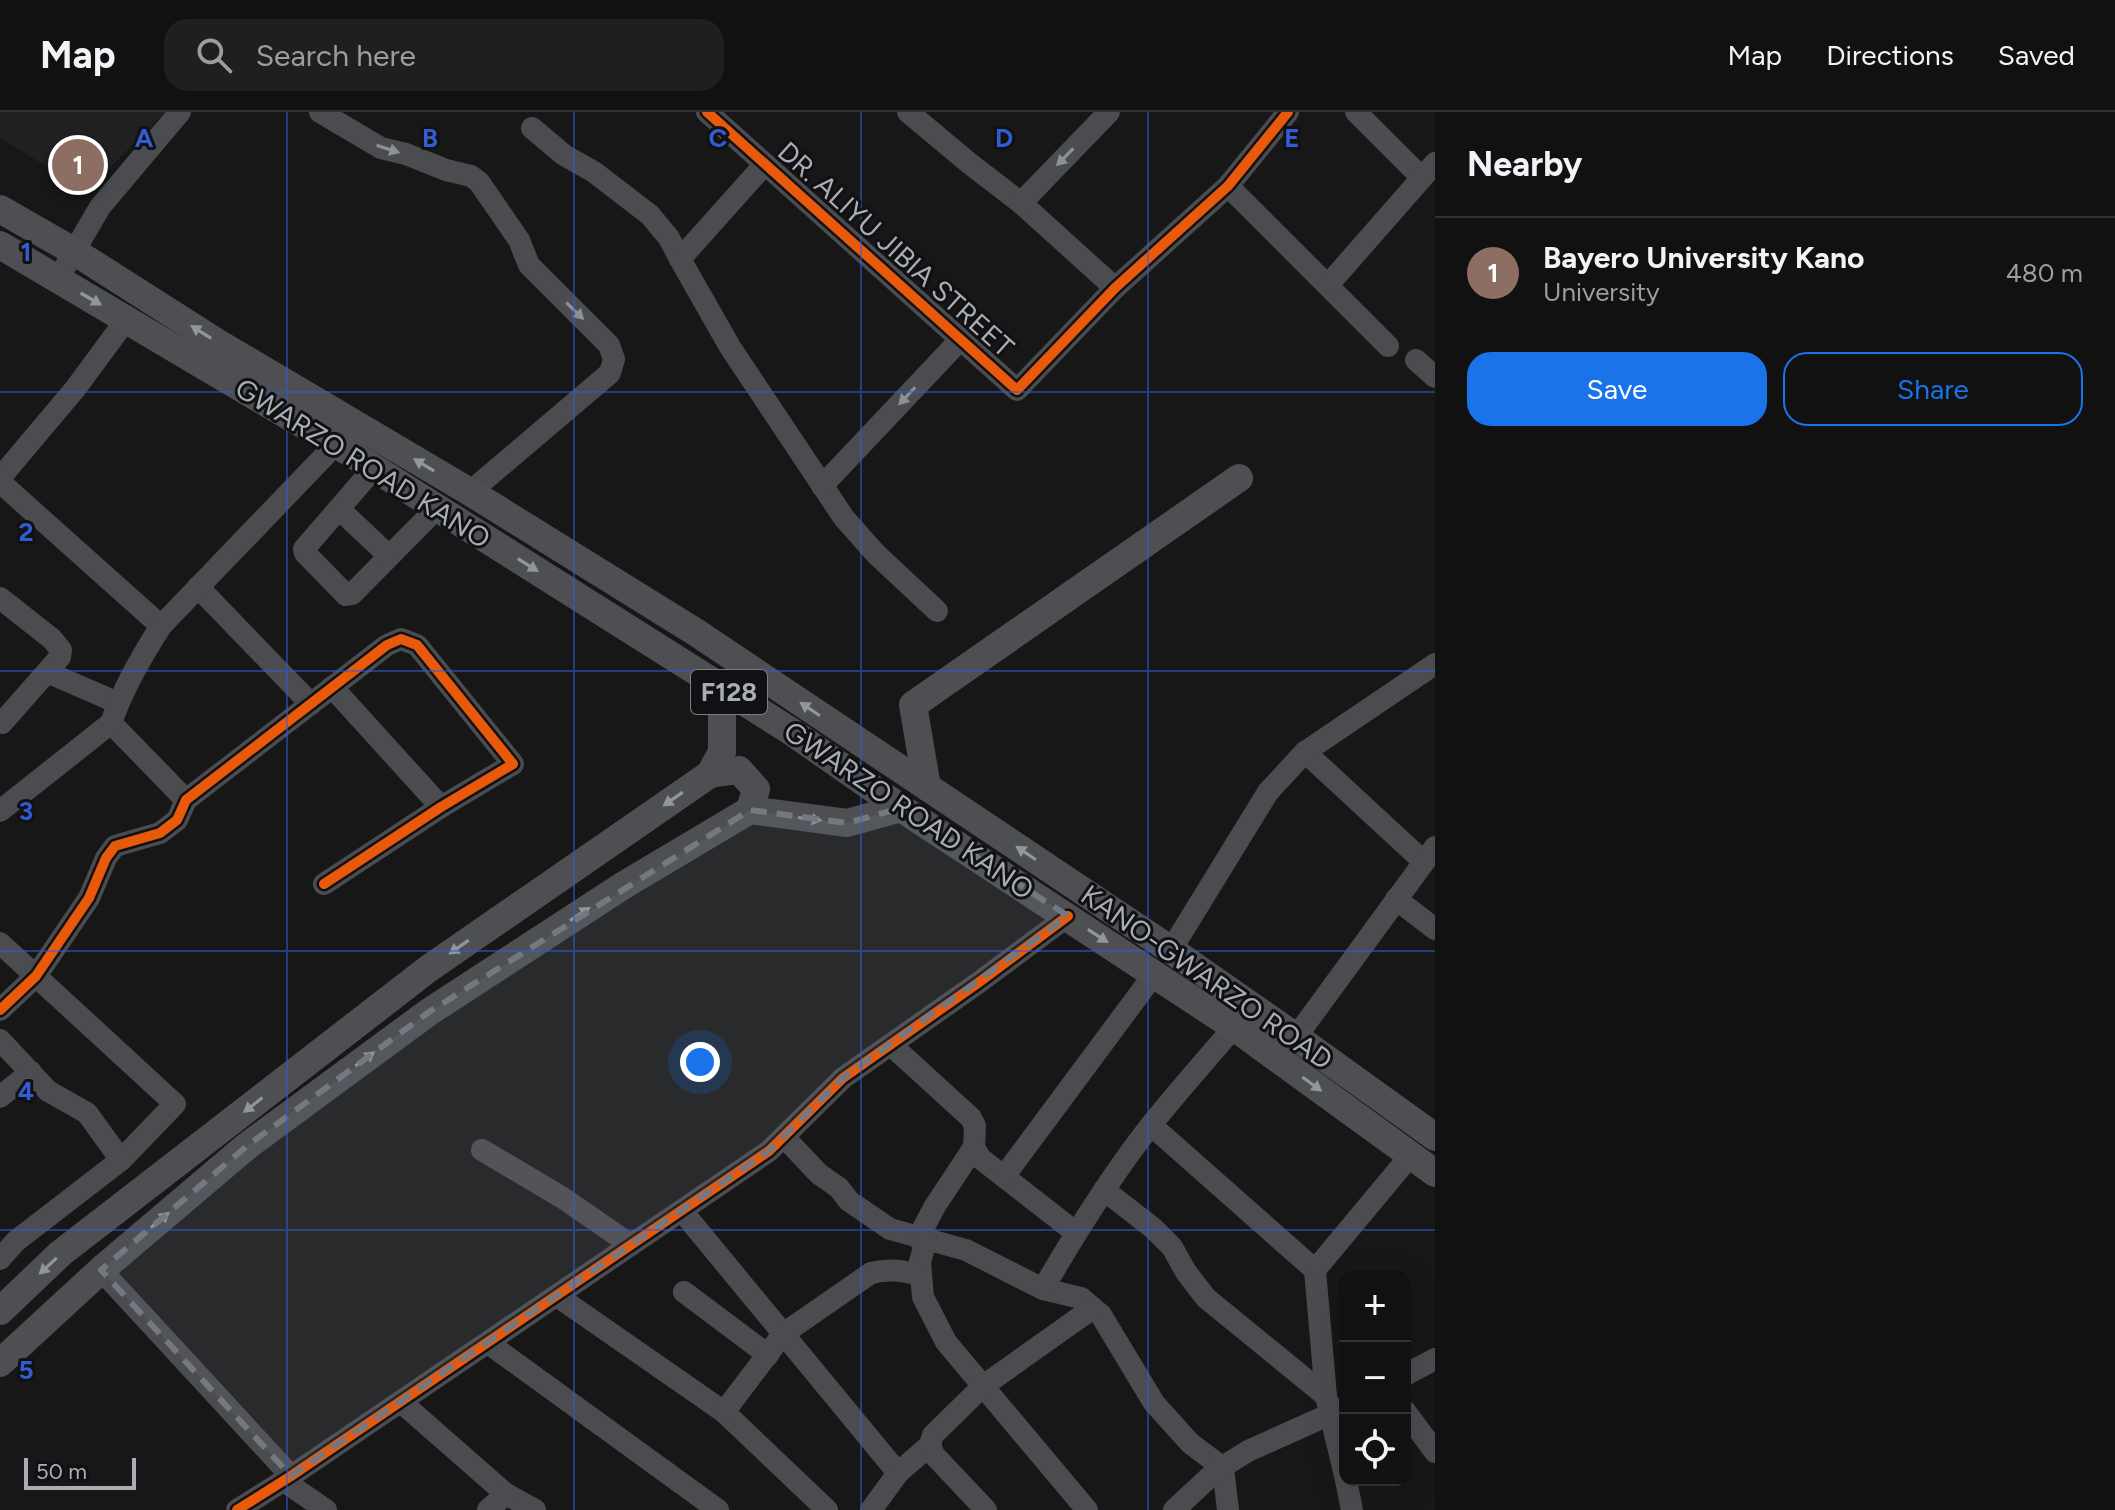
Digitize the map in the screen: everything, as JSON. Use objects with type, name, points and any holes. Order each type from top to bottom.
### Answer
[{"type":"main road","name":"KANO-GWARZO ROAD","points":[[0,209],[470,492],[697,633],[927,787],[1163,961],[1296,1037],[1435,1137]]},
{"type":"main road","name":"GWARZO ROAD KANO","points":[[0,245],[438,507],[792,732],[901,808],[1068,916],[1163,961],[1234,1027],[1435,1173]]},
{"type":"main road","points":[[927,787],[913,705],[1239,478]]},
{"type":"main road","points":[[0,1311],[61,1253],[428,969],[710,774],[722,752],[722,688]]},
{"type":"main road","points":[[710,774],[739,770],[756,789],[750,810]]},
{"type":"main road","points":[[0,1363],[101,1270],[247,1146],[429,1012],[624,885],[750,810],[847,823],[901,808]]},
{"type":"street","points":[[58,279],[100,207],[180,112]]},
{"type":"street","points":[[320,112],[381,148],[471,176],[479,182],[519,240],[529,265],[609,345],[614,359],[610,373],[470,492]]},
{"type":"street","points":[[1021,203],[1109,112]]},
{"type":"street","points":[[915,114],[969,163],[1021,203],[1115,288],[1228,186],[1288,112]]},
{"type":"street","points":[[1328,285],[1428,170],[1356,112]]},
{"type":"street","name":"DR. ALIYU JIBIA STREET","points":[[719,116],[765,164],[1017,390],[1115,288]]},
{"type":"street","points":[[532,128],[564,155],[594,172],[650,215],[669,238],[730,347],[844,518],[876,554],[937,611]]},
{"type":"street","points":[[680,259],[765,164]]},
{"type":"street","points":[[1228,186],[1388,346]]},
{"type":"street","points":[[126,320],[75,389],[0,480],[161,626]]},
{"type":"street","points":[[822,486],[961,339]]},
{"type":"street","points":[[1416,360],[1435,377]]},
{"type":"street","points":[[0,811],[114,713],[144,652],[161,626],[336,444]]},
{"type":"street","points":[[374,468],[304,549],[346,595],[352,594],[438,507]]},
{"type":"street","points":[[339,509],[389,556]]},
{"type":"street","points":[[198,587],[311,704]]},
{"type":"street","points":[[1,602],[61,650],[60,657],[2,723]]},
{"type":"street","points":[[0,1010],[36,976],[89,898],[106,858],[115,846],[160,833],[177,820],[186,800],[387,645],[401,639],[417,645],[513,764],[324,884]]},
{"type":"street","points":[[1005,1175],[1163,961],[1268,792],[1305,752],[1435,664]]},
{"type":"street","points":[[47,672],[114,713],[186,800]]},
{"type":"street","points":[[332,687],[441,807]]},
{"type":"street","points":[[1296,1037],[1429,854],[1305,752]]},
{"type":"street","points":[[1396,899],[1435,929]]},
{"type":"street","points":[[237,1510],[769,1151],[843,1078],[1068,916]]},
{"type":"street","points":[[0,943],[175,1104],[121,1160],[16,1241],[0,1259]]},
{"type":"street","points":[[1043,1289],[1075,1232],[1151,1125],[1234,1027]]},
{"type":"street","points":[[0,1040],[48,1091],[87,1113],[121,1160]]},
{"type":"street","points":[[891,1045],[971,1118],[975,1126],[974,1147],[935,1206],[922,1239],[923,1297],[946,1342],[1082,1508]]},
{"type":"street","points":[[0,1097],[31,1072]]},
{"type":"street","points":[[1151,1125],[1315,1270],[1339,1439]]},
{"type":"street","points":[[784,1137],[849,1201],[890,1229],[966,1250],[1043,1289],[1081,1298],[1093,1308],[1101,1315],[1154,1403],[1190,1443],[1223,1468],[1228,1510]]},
{"type":"street","points":[[974,1147],[980,1158],[1075,1232]]},
{"type":"street","points":[[482,1150],[563,1198],[631,1245]]},
{"type":"street","points":[[1315,1270],[1410,1156]]},
{"type":"street","points":[[1104,1190],[1172,1247],[1206,1298],[1334,1406]]},
{"type":"street","points":[[682,1211],[898,1473]]},
{"type":"street","points":[[724,1412],[783,1334],[871,1273],[897,1269],[921,1275]]},
{"type":"street","points":[[101,1270],[287,1478],[326,1510]]},
{"type":"street","points":[[684,1292],[768,1355]]},
{"type":"street","points":[[557,1296],[724,1412],[827,1510]]},
{"type":"street","points":[[871,1510],[898,1473],[930,1445],[933,1435],[983,1386],[1093,1308]]},
{"type":"street","points":[[488,1343],[718,1510]]},
{"type":"street","points":[[1411,1372],[1435,1359]]},
{"type":"street","points":[[401,1402],[506,1494],[535,1510]]},
{"type":"street","points":[[1174,1510],[1216,1471],[1334,1406]]},
{"type":"street","points":[[1407,1414],[1435,1452]]},
{"type":"street","points":[[930,1445],[934,1455],[986,1510]]},
{"type":"street","points":[[1347,1486],[1352,1510]]},
{"type":"street","points":[[488,1510],[506,1494]]},
{"type":"highlighted area","points":[[901,808],[1068,916],[843,1078],[769,1151],[291,1476],[101,1270],[247,1146],[429,1012],[750,810],[847,823]]},
{"type":"shaded area","points":[[0,112],[165,112],[86,192],[0,137]]},
{"type":"cycle path","points":[[707,112],[1017,390],[1115,288],[1228,186],[1288,112]]},
{"type":"cycle path","points":[[0,1010],[36,976],[89,898],[106,858],[115,846],[160,833],[177,820],[186,800],[387,645],[401,639],[417,645],[513,764],[324,884]]},
{"type":"cycle path","points":[[237,1510],[769,1151],[843,1078],[1068,916]]},
{"type":"place","name":"Bayero University Kano","points":[[78,165]]}]
